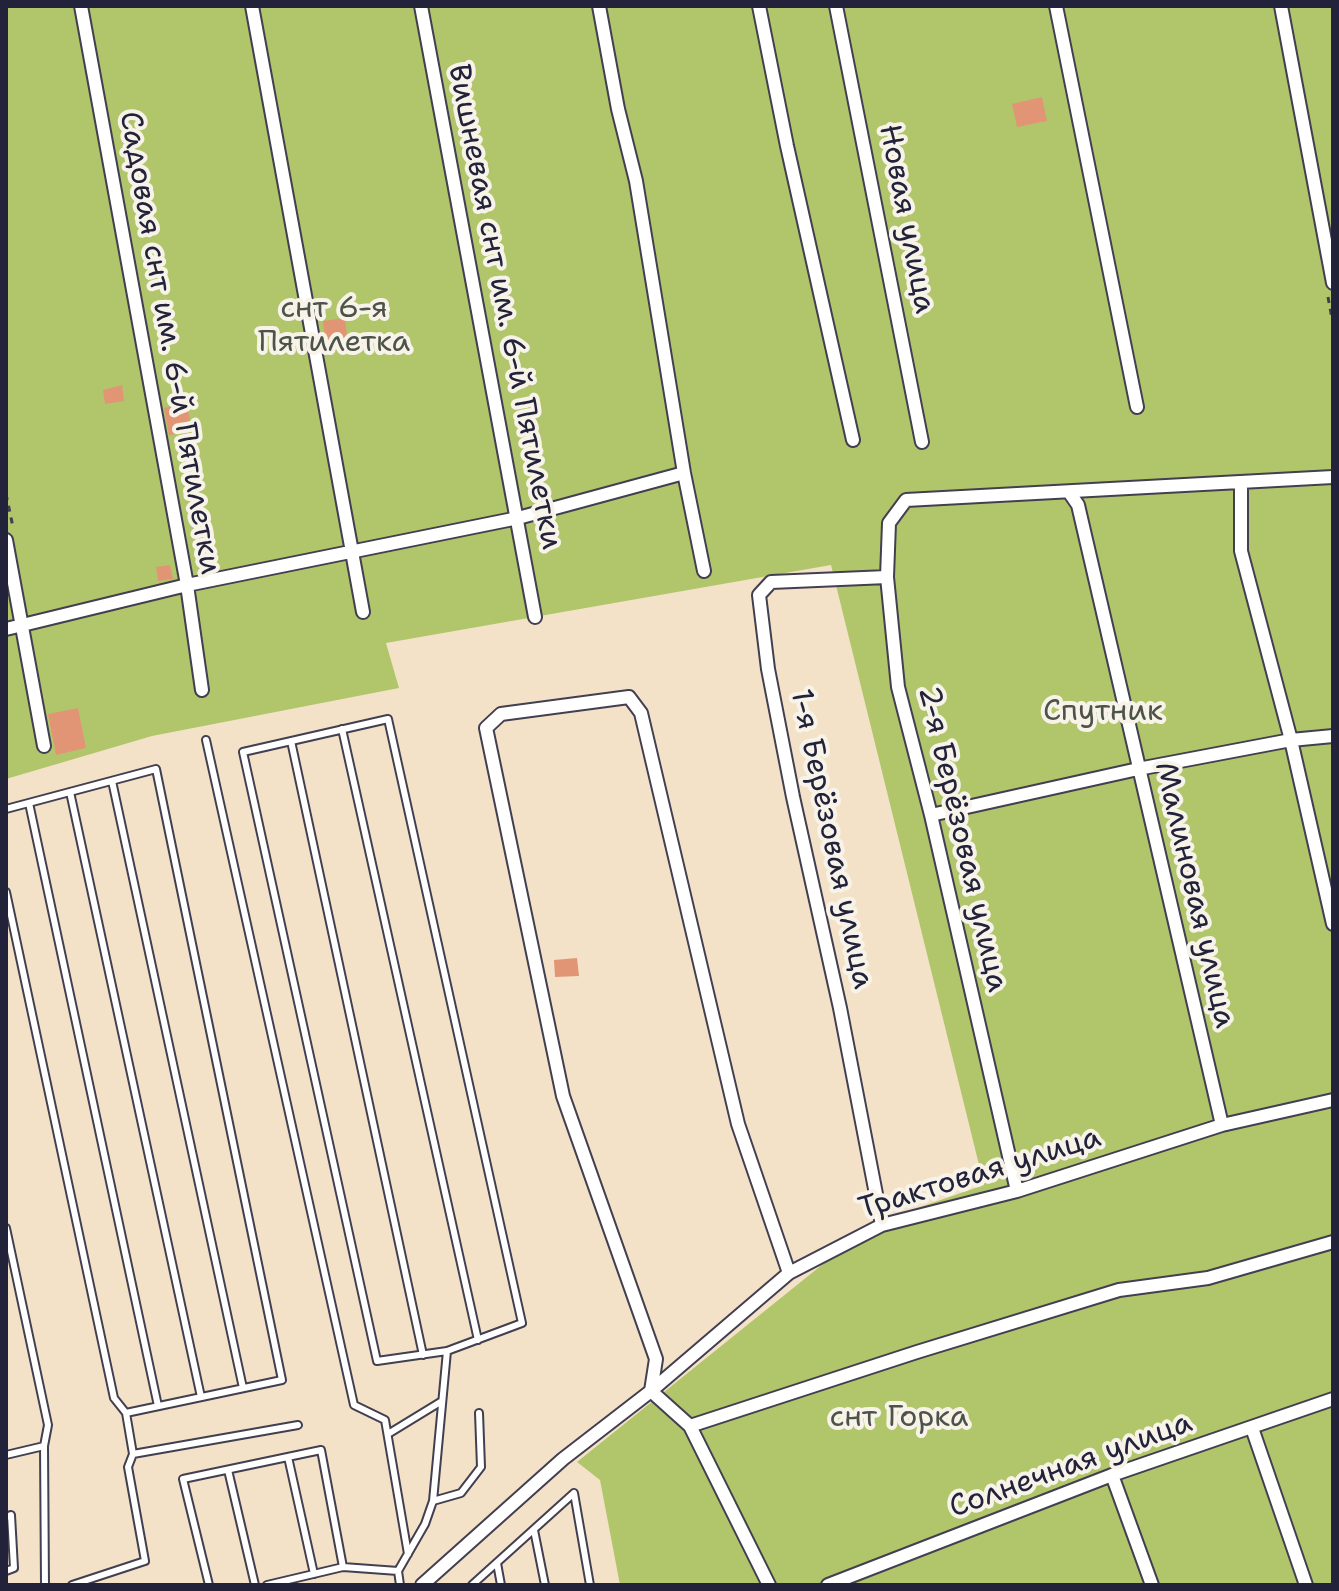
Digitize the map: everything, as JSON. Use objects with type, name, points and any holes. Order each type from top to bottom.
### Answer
[{"type":"street","name":"Садовая снт им. 6-й Пятилетки","points":[[81,6],[187,585],[202,690]]},
{"type":"street","points":[[252,6],[363,612]]},
{"type":"street","name":"Вишневая снт им. 6-й Пятилетки","points":[[421,6],[535,617]]},
{"type":"street","points":[[599,6],[618,109],[636,181],[684,473],[704,571]]},
{"type":"street","points":[[759,6],[853,440]]},
{"type":"street","name":"Новая улица","points":[[836,6],[922,442]]},
{"type":"street","points":[[1056,6],[1137,407]]},
{"type":"street","points":[[1281,6],[1333,283]]},
{"type":"street","points":[[6,629],[187,585],[518,518],[684,473]]},
{"type":"street","points":[[1069,492],[1333,477]]},
{"type":"street","points":[[1241,483],[1241,551],[1291,740],[1333,924]]},
{"type":"street","name":"2-я Берёзовая улица","points":[[1017,1191],[931,815],[898,687],[887,577],[889,523],[906,500],[1069,492]]},
{"type":"street","name":"Малиновая улица","points":[[1069,492],[1078,505],[1222,1125]]},
{"type":"street","points":[[6,540],[44,746]]},
{"type":"street","name":"1-я Берёзовая улица","points":[[882,1225],[840,1008],[768,669],[759,595],[771,582],[887,577]]},
{"type":"street","points":[[769,1585],[690,1426],[651,1391],[656,1359],[563,1096],[486,728],[501,714],[629,697],[641,713],[738,1124],[789,1273]]},
{"type":"street","points":[[931,815],[1138,769],[1291,740],[1333,736]]},
{"type":"street","name":"Трактовая улица","points":[[422,1585],[563,1459],[651,1391],[789,1273],[882,1225],[1017,1191],[1222,1125],[1333,1100]]},
{"type":"street","points":[[690,1426],[1119,1290],[1208,1278],[1333,1242]]},
{"type":"street","name":"Солнечная улица","points":[[828,1585],[1112,1475],[1333,1399]]},
{"type":"street","points":[[1252,1428],[1306,1585]]},
{"type":"street","points":[[1112,1475],[1152,1585]]},
{"type":"lane","points":[[388,719],[522,1323],[447,1351],[377,1361],[243,752],[342,729],[388,719]]},
{"type":"lane","points":[[342,729],[478,1340]]},
{"type":"lane","points":[[206,740],[354,1405],[385,1420],[408,1554]]},
{"type":"lane","points":[[291,741],[423,1355]]},
{"type":"lane","points":[[6,809],[156,769],[282,1380],[126,1413]]},
{"type":"lane","points":[[112,781],[243,1388]]},
{"type":"lane","points":[[70,792],[201,1397]]},
{"type":"lane","points":[[29,803],[158,1406]]},
{"type":"lane","points":[[6,892],[114,1398],[126,1413],[133,1454],[128,1467],[145,1561],[72,1585]]},
{"type":"lane","points":[[6,1228],[48,1425],[44,1446],[45,1585]]},
{"type":"lane","points":[[400,1585],[398,1571],[425,1524],[433,1501],[447,1351]]},
{"type":"lane","points":[[388,1434],[442,1401]]},
{"type":"lane","points":[[433,1501],[461,1493],[481,1467],[479,1413]]},
{"type":"lane","points":[[133,1454],[298,1425]]},
{"type":"lane","points":[[6,1455],[44,1446]]},
{"type":"lane","points":[[209,1585],[183,1479],[321,1450],[343,1567]]},
{"type":"lane","points":[[288,1457],[314,1574]]},
{"type":"lane","points":[[228,1470],[255,1585]]},
{"type":"lane","points":[[472,1585],[574,1493],[590,1585]]},
{"type":"lane","points":[[6,1517],[11,1515],[14,1568],[6,1571]]},
{"type":"lane","points":[[534,1530],[545,1585]]},
{"type":"lane","points":[[497,1563],[501,1585]]},
{"type":"lane","points":[[267,1585],[343,1567],[398,1571]]},
{"type":"green space","points":[[6,6],[1333,6],[1333,1585],[620,1585],[600,1480],[577,1462],[874,1223],[984,1185],[831,565],[386,643],[399,688],[152,736],[6,779]]},
{"type":"building","points":[[1042,97],[1047,121],[1017,127],[1012,104]]},
{"type":"building","points":[[345,318],[348,347],[326,349],[323,321]]},
{"type":"building","points":[[122,385],[124,401],[105,404],[103,390]]},
{"type":"building","points":[[187,404],[192,432],[169,435],[164,408]]},
{"type":"building","points":[[170,565],[173,579],[158,581],[156,567]]},
{"type":"building","points":[[78,708],[86,748],[56,755],[48,714]]},
{"type":"building","points":[[577,958],[579,976],[555,977],[554,960]]},
{"type":"park label","name":"снт 6-я Пятилетка","points":[[334,326]]},
{"type":"park label","name":"Спутник","points":[[1103,712]]},
{"type":"park label","name":"снт Горка","points":[[899,1418]]}]
